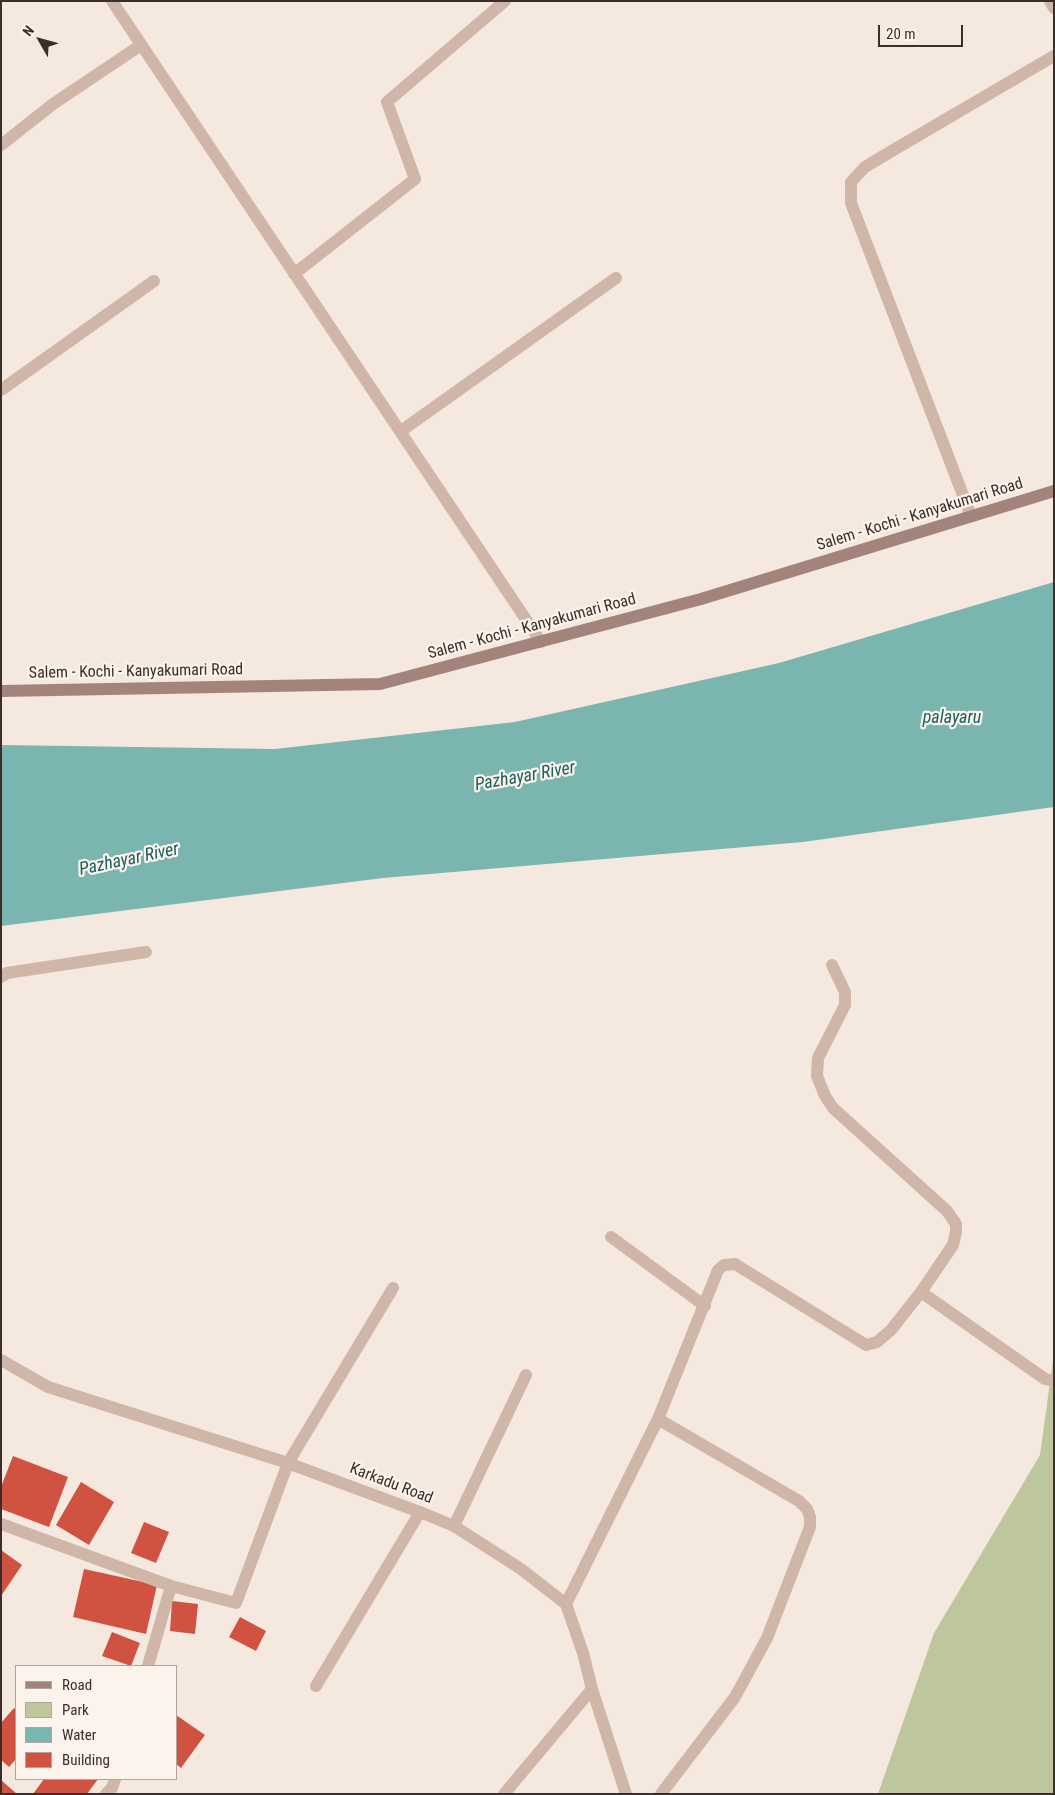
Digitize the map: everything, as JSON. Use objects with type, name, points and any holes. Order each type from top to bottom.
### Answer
[{"type":"main road","name":"Salem - Kochi - Kanyakumari Road","points":[[3,689],[380,684],[701,599],[1054,491]]},
{"type":"street","points":[[112,1],[541,642]]},
{"type":"street","points":[[294,274],[415,179],[387,102],[505,1]]},
{"type":"street","points":[[1050,1],[1054,8]]},
{"type":"street","points":[[1,145],[53,104],[141,45]]},
{"type":"street","points":[[972,516],[851,203],[851,182],[866,167],[882,157],[1054,56]]},
{"type":"street","points":[[401,431],[616,278]]},
{"type":"street","points":[[1,390],[154,281]]},
{"type":"street","points":[[1,977],[7,973],[146,952]]},
{"type":"street","points":[[626,1794],[566,1604],[658,1419],[718,1270],[724,1265],[735,1264],[866,1345],[877,1342],[891,1330],[921,1292],[953,1245],[956,1224],[947,1211],[833,1108],[825,1096],[817,1076],[818,1058],[844,1005],[845,992],[832,965]]},
{"type":"street","points":[[611,1237],[705,1306]]},
{"type":"street","points":[[1,1524],[171,1586],[236,1603],[288,1463],[393,1288]]},
{"type":"street","points":[[921,1292],[1044,1379],[1054,1381]]},
{"type":"street","name":"Karkadu Road","points":[[1,1360],[48,1387],[288,1463],[454,1526],[521,1568],[566,1604]]},
{"type":"street","points":[[454,1526],[526,1376]]},
{"type":"street","points":[[658,1419],[799,1501],[807,1509],[810,1516],[810,1527],[767,1638],[736,1697],[660,1794]]},
{"type":"street","points":[[316,1686],[420,1512]]},
{"type":"street","points":[[148,1665],[171,1586]]},
{"type":"street","points":[[504,1794],[592,1689]]},
{"type":"street","points":[[106,1794],[112,1788],[115,1780]]},
{"type":"green space","points":[[1054,1353],[1054,1794],[878,1794],[934,1633],[1040,1455]]},
{"type":"water","name":"palayaru","points":[[1054,582],[1054,807],[803,842],[383,878],[1,926],[1,745],[275,749],[515,722],[779,663]]},
{"type":"building","points":[[13,1456],[68,1477],[49,1527],[1,1509],[1,1487]]},
{"type":"building","points":[[81,1482],[114,1502],[89,1545],[56,1525]]},
{"type":"building","points":[[144,1522],[169,1532],[156,1563],[131,1553]]},
{"type":"building","points":[[1,1550],[22,1565],[1,1596]]},
{"type":"building","points":[[84,1569],[157,1585],[146,1634],[73,1617]]},
{"type":"building","points":[[172,1601],[198,1604],[195,1634],[170,1631]]},
{"type":"building","points":[[240,1617],[266,1631],[256,1651],[229,1637]]},
{"type":"building","points":[[112,1632],[140,1643],[131,1665],[102,1656]]},
{"type":"building","points":[[14,1708],[15,1760],[9,1767],[1,1760],[1,1723]]},
{"type":"building","points":[[178,1716],[205,1735],[181,1768],[178,1766]]},
{"type":"building","points":[[1,1780],[17,1794],[1,1794]]},
{"type":"building","points":[[43,1780],[97,1780],[87,1794],[33,1794]]},
{"type":"water label","name":"Pazhayar River","points":[[525,777]]},
{"type":"water label","name":"Pazhayar River","points":[[129,860]]}]
